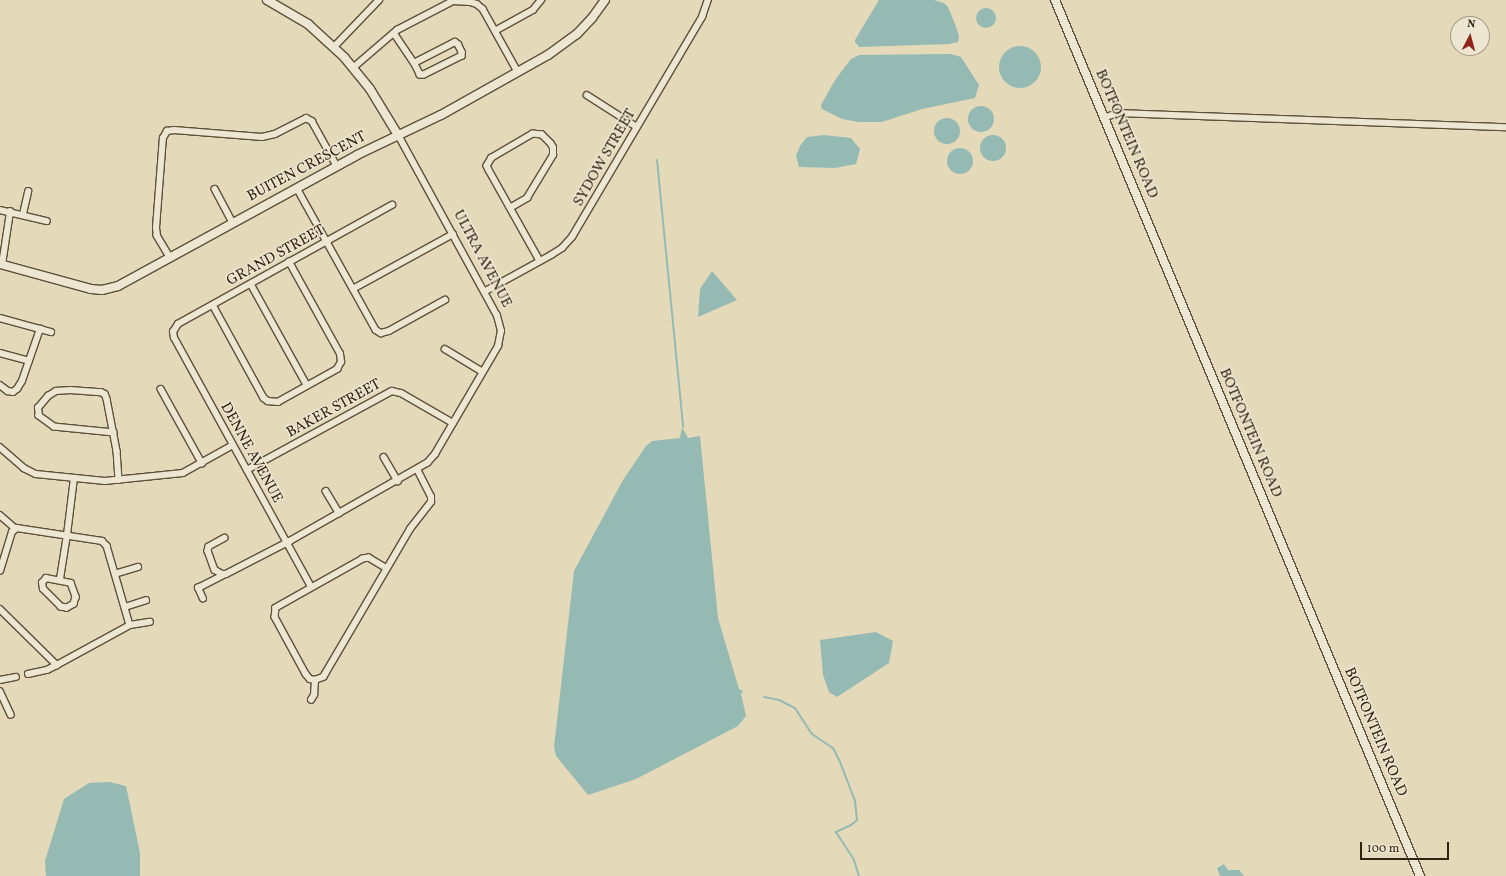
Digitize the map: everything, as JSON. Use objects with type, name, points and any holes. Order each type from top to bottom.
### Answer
[{"type":"main road","name":"ULTRA AVENUE","points":[[267,0],[278,3],[308,24],[354,67],[374,95],[398,135]]},
{"type":"main road","name":"BUITEN CRESCENT","points":[[1,264],[85,288],[102,290],[124,284],[337,166],[441,114],[518,72],[565,44],[592,18],[605,0]]},
{"type":"main road","name":"BOTFONTEIN ROAD","points":[[1055,0],[1420,876]]},
{"type":"street","points":[[334,47],[379,0]]},
{"type":"street","points":[[495,31],[533,10],[541,0]]},
{"type":"street","name":"SYDOW STREET","points":[[484,292],[562,248],[572,237],[704,12],[708,0]]},
{"type":"street","points":[[354,67],[394,33],[453,1],[472,2],[479,5],[518,72]]},
{"type":"street","points":[[394,33],[414,63],[419,74],[423,76],[461,57],[462,53],[458,44],[455,42],[414,63]]},
{"type":"street","points":[[587,95],[637,127]]},
{"type":"street","points":[[1104,118],[1117,113],[1506,127]]},
{"type":"street","points":[[170,258],[157,236],[156,228],[163,138],[167,131],[172,129],[262,137],[271,135],[306,118],[312,121],[337,166]]},
{"type":"street","points":[[510,208],[527,198],[553,155],[553,148],[551,144],[542,135],[533,134],[488,161],[489,170],[510,208],[540,261]]},
{"type":"street","name":"ULTRA AVENUE","points":[[203,599],[198,588],[398,481],[417,470],[433,458],[498,346],[501,331],[497,316],[398,135]]},
{"type":"street","points":[[297,188],[375,328],[381,333],[389,331],[446,300]]},
{"type":"street","points":[[215,189],[233,223]]},
{"type":"street","points":[[23,214],[28,192]]},
{"type":"street","name":"GRAND STREET","points":[[174,330],[178,324],[392,205]]},
{"type":"street","points":[[0,210],[23,214],[47,221]]},
{"type":"street","points":[[1,264],[10,212]]},
{"type":"street","points":[[353,289],[452,234]]},
{"type":"street","points":[[213,305],[266,400],[278,402],[307,386],[337,369],[342,359],[289,262]]},
{"type":"street","points":[[251,284],[307,386]]},
{"type":"street","points":[[0,318],[52,332]]},
{"type":"street","points":[[0,385],[8,391],[16,390],[22,381],[40,329]]},
{"type":"street","name":"DENNE AVENUE","points":[[174,330],[174,338],[311,587]]},
{"type":"street","points":[[445,349],[483,372]]},
{"type":"street","points":[[0,353],[29,361]]},
{"type":"street","points":[[161,389],[202,463]]},
{"type":"street","points":[[114,433],[54,427],[39,416],[38,408],[48,396],[56,391],[101,392],[107,399],[114,433],[119,480]]},
{"type":"street","name":"BAKER STREET","points":[[247,470],[392,391],[401,393],[454,423]]},
{"type":"street","points":[[0,447],[31,472],[100,481],[180,474],[233,445]]},
{"type":"street","points":[[384,457],[398,481]]},
{"type":"street","points":[[387,569],[371,559],[365,558],[277,607],[274,612],[310,679],[321,679],[325,674],[413,525],[431,502],[431,497],[417,470]]},
{"type":"street","points":[[60,579],[74,478]]},
{"type":"street","points":[[326,491],[339,513]]},
{"type":"street","points":[[0,515],[16,529]]},
{"type":"street","points":[[0,571],[2,556],[12,532],[16,529],[20,528],[104,542],[107,546],[130,625]]},
{"type":"street","points":[[225,538],[209,547],[208,551],[215,570],[219,573],[226,574]]},
{"type":"street","points":[[115,574],[138,567]]},
{"type":"street","points":[[46,578],[60,579],[68,581],[72,585],[76,601],[69,608],[61,606],[42,587],[42,583],[46,578]]},
{"type":"street","points":[[125,607],[146,600]]},
{"type":"street","points":[[0,609],[57,666]]},
{"type":"street","points":[[28,674],[57,666],[130,625],[150,622]]},
{"type":"street","points":[[0,680],[16,677]]},
{"type":"street","points":[[311,700],[314,695],[315,680]]},
{"type":"street","points":[[0,690],[11,715]]},
{"type":"water","points":[[879,0],[934,0],[944,3],[948,7],[955,24],[959,36],[958,42],[949,44],[859,47],[855,40]]},
{"type":"water","points":[[986,8],[993,11],[996,18],[993,25],[986,28],[979,25],[976,18],[979,11]]},
{"type":"water","points":[[1020,46],[1035,52],[1041,67],[1035,82],[1020,88],[1005,82],[999,67],[1005,52]]},
{"type":"water","points":[[951,54],[961,57],[979,85],[975,98],[922,109],[882,122],[859,122],[842,119],[822,109],[821,105],[835,80],[851,59],[859,55]]},
{"type":"water","points":[[981,106],[990,110],[994,119],[990,128],[981,132],[972,128],[968,119],[972,110]]},
{"type":"water","points":[[947,118],[956,122],[960,131],[956,140],[947,144],[938,140],[934,131],[938,122]]},
{"type":"water","points":[[824,135],[851,138],[860,149],[856,164],[835,168],[799,167],[796,156],[800,146],[807,137]]},
{"type":"water","points":[[993,135],[1002,139],[1006,148],[1002,157],[993,161],[984,157],[980,148],[984,139]]},
{"type":"water","points":[[960,148],[969,152],[973,161],[969,170],[960,174],[951,170],[947,161],[951,152]]},
{"type":"water","points":[[712,271],[737,300],[698,317],[700,289]]},
{"type":"water","points":[[682,427],[688,438],[700,436],[718,618],[739,689],[743,691],[741,694],[746,716],[738,726],[636,779],[588,795],[556,756],[554,747],[574,571],[623,480],[646,446],[652,441],[680,438]]},
{"type":"water","points":[[876,632],[893,641],[889,663],[837,697],[829,692],[823,675],[820,640]]},
{"type":"water","points":[[109,782],[126,786],[140,853],[140,876],[46,876],[45,861],[64,799],[89,783]]},
{"type":"water","points":[[1224,864],[1228,870],[1239,870],[1244,876],[1220,876],[1217,868]]},
{"type":"waterway","points":[[657,160],[683,427]]},
{"type":"waterway","points":[[764,697],[779,700],[795,708],[812,734],[833,748],[855,801],[857,820],[851,825],[836,832],[854,860],[859,876]]}]
